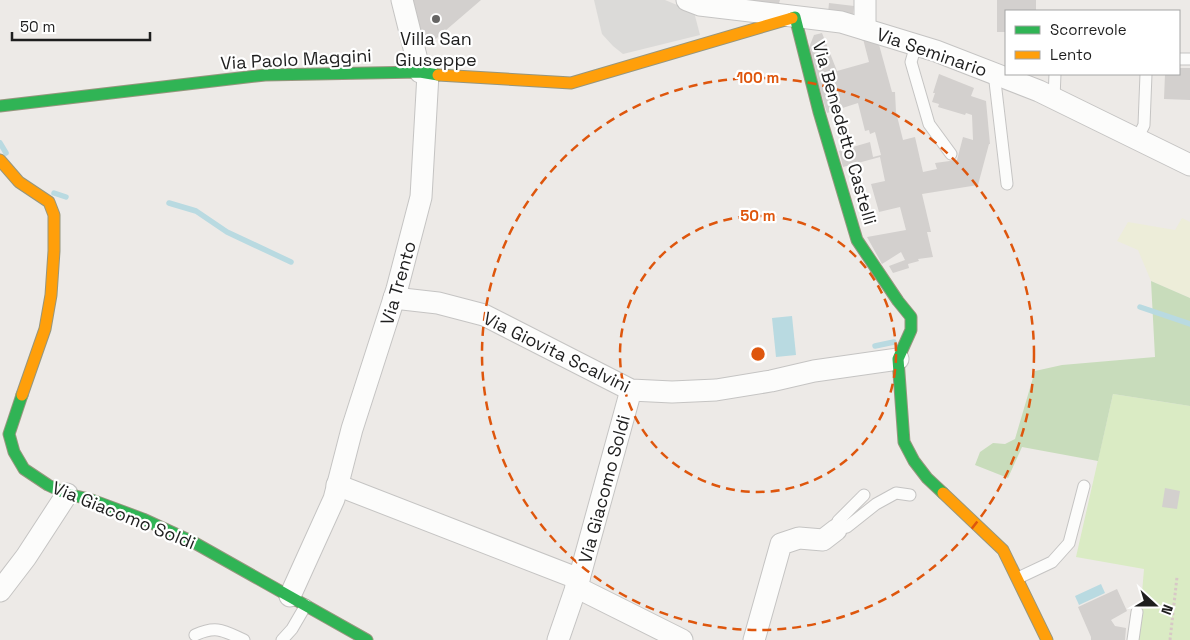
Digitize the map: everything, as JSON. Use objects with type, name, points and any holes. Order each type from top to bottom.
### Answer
[{"type":"street","name":"Via Trento","points":[[298,600],[334,499],[352,429],[394,298],[421,198],[424,73],[402,0]]},
{"type":"street","points":[[865,0],[865,29]]},
{"type":"street","name":"Via Seminario","points":[[686,3],[841,22],[916,45],[994,73],[1031,80],[1054,98],[1190,165]]},
{"type":"street","name":"Via Paolo Maggini","points":[[0,106],[265,75],[424,73],[571,83],[796,17]]},
{"type":"street","name":"Via Benedetto Castelli","points":[[796,17],[819,112],[857,240],[893,294],[911,317],[911,330],[898,359]]},
{"type":"street","name":"Via Giacomo Soldi","points":[[0,160],[19,182],[49,202],[54,215],[52,278],[45,329],[10,434],[14,452],[24,469],[48,485],[67,494],[89,499],[151,523],[193,542],[366,640]]},
{"type":"street","name":"Via Giovita Scalvini","points":[[394,298],[438,303],[484,315],[631,390],[672,392],[716,390],[898,359]]},
{"type":"street","points":[[898,359],[904,442],[914,461],[928,478],[1003,550],[1047,640]]},
{"type":"street","name":"Via Giacomo Soldi","points":[[558,640],[578,583],[631,390]]},
{"type":"street","points":[[337,485],[578,583]]},
{"type":"street","points":[[0,591],[26,557],[67,494]]},
{"type":"street","points":[[754,640],[781,544],[799,538],[823,540],[836,530]]},
{"type":"street","name":"Via Giacomo Soldi","points":[[578,583],[682,640]]},
{"type":"lane","points":[[916,45],[911,62],[929,124],[951,154]]},
{"type":"lane","points":[[994,73],[1008,184]]},
{"type":"lane","points":[[1054,98],[1055,75]]},
{"type":"lane","points":[[1137,139],[1144,125],[1146,75]]},
{"type":"lane","points":[[1018,578],[1052,562],[1069,543],[1084,486]]},
{"type":"lane","points":[[864,495],[838,520],[836,530],[848,527],[876,504],[896,493],[910,495]]},
{"type":"lane","points":[[282,640],[292,629],[298,600]]},
{"type":"lane","points":[[1134,640],[1137,612]]},
{"type":"lane","points":[[195,635],[208,629],[222,630],[244,640]]},
{"type":"path","points":[[1170,640],[1177,577]]},
{"type":"shaded area","points":[[594,0],[665,0],[694,12],[700,35],[623,54],[602,34]]},
{"type":"green space","points":[[1182,218],[1190,222],[1190,298],[1151,281],[1138,250],[1117,241],[1128,222],[1175,230]]},
{"type":"green space","points":[[1151,281],[1190,298],[1190,406],[1113,394],[1098,461],[1022,447],[1008,478],[975,465],[980,452],[993,443],[1005,444],[1015,439],[1035,371],[1062,365],[1155,357]]},
{"type":"green space","points":[[1113,394],[1190,406],[1190,640],[1138,640],[1144,569],[1076,557]]},
{"type":"water","points":[[792,316],[796,355],[776,357],[772,318]]},
{"type":"water","points":[[1101,584],[1105,593],[1079,605],[1075,596]]},
{"type":"building","name":"Villa San Giuseppe","points":[[410,0],[481,0],[431,43],[429,39],[418,42]]},
{"type":"building","points":[[737,0],[780,0],[777,10]]},
{"type":"building","points":[[997,0],[1036,0],[1036,10],[1005,10],[1005,32],[997,32]]},
{"type":"building","points":[[829,3],[854,6],[852,20],[828,13]]},
{"type":"building","points":[[822,33],[837,71],[869,62],[862,35],[878,41],[892,92],[895,92],[896,112],[903,140],[915,137],[923,172],[937,169],[935,163],[957,160],[963,137],[973,140],[972,115],[966,113],[965,115],[938,107],[939,104],[932,102],[939,74],[974,88],[971,96],[986,101],[990,144],[978,185],[922,194],[931,232],[927,232],[933,257],[918,259],[919,261],[908,264],[909,268],[893,273],[889,266],[905,260],[901,252],[882,264],[867,237],[906,230],[900,207],[879,212],[871,184],[885,181],[880,157],[843,167],[839,151],[870,142],[873,157],[881,155],[875,132],[870,134],[869,130],[865,131],[858,103],[827,113],[808,50],[814,35]]},
{"type":"building","points":[[1180,68],[1190,68],[1190,100],[1164,99],[1165,75],[1180,75]]},
{"type":"building","points":[[1165,488],[1180,491],[1177,509],[1162,507]]},
{"type":"building","points":[[1117,589],[1127,611],[1111,620],[1115,626],[1126,628],[1125,640],[1091,640],[1078,607]]},
{"type":"waterway","points":[[0,143],[6,153]]},
{"type":"waterway","points":[[54,193],[66,197]]},
{"type":"waterway","points":[[169,203],[196,211],[227,232],[291,262]]},
{"type":"waterway","points":[[1140,307],[1190,324]]},
{"type":"waterway","points":[[875,346],[894,342]]},
{"type":"traffic: fast","points":[[792,18],[795,17],[819,112],[857,240],[911,317],[911,330],[898,359],[904,442],[914,461],[927,478],[943,493]]},
{"type":"traffic: fast","points":[[0,106],[265,75],[420,72],[438,75]]},
{"type":"traffic: fast","points":[[22,395],[9,434],[14,452],[24,469],[48,485],[67,494],[89,499],[143,519],[193,542],[367,640]]},
{"type":"traffic: slow","points":[[438,75],[571,83],[792,18]]},
{"type":"traffic: slow","points":[[0,160],[19,182],[49,202],[54,215],[51,295],[45,329],[22,395]]},
{"type":"traffic: slow","points":[[943,493],[1003,550],[1047,640]]},
{"type":"place","name":"Villa San Giuseppe","points":[[436,19]]}]
